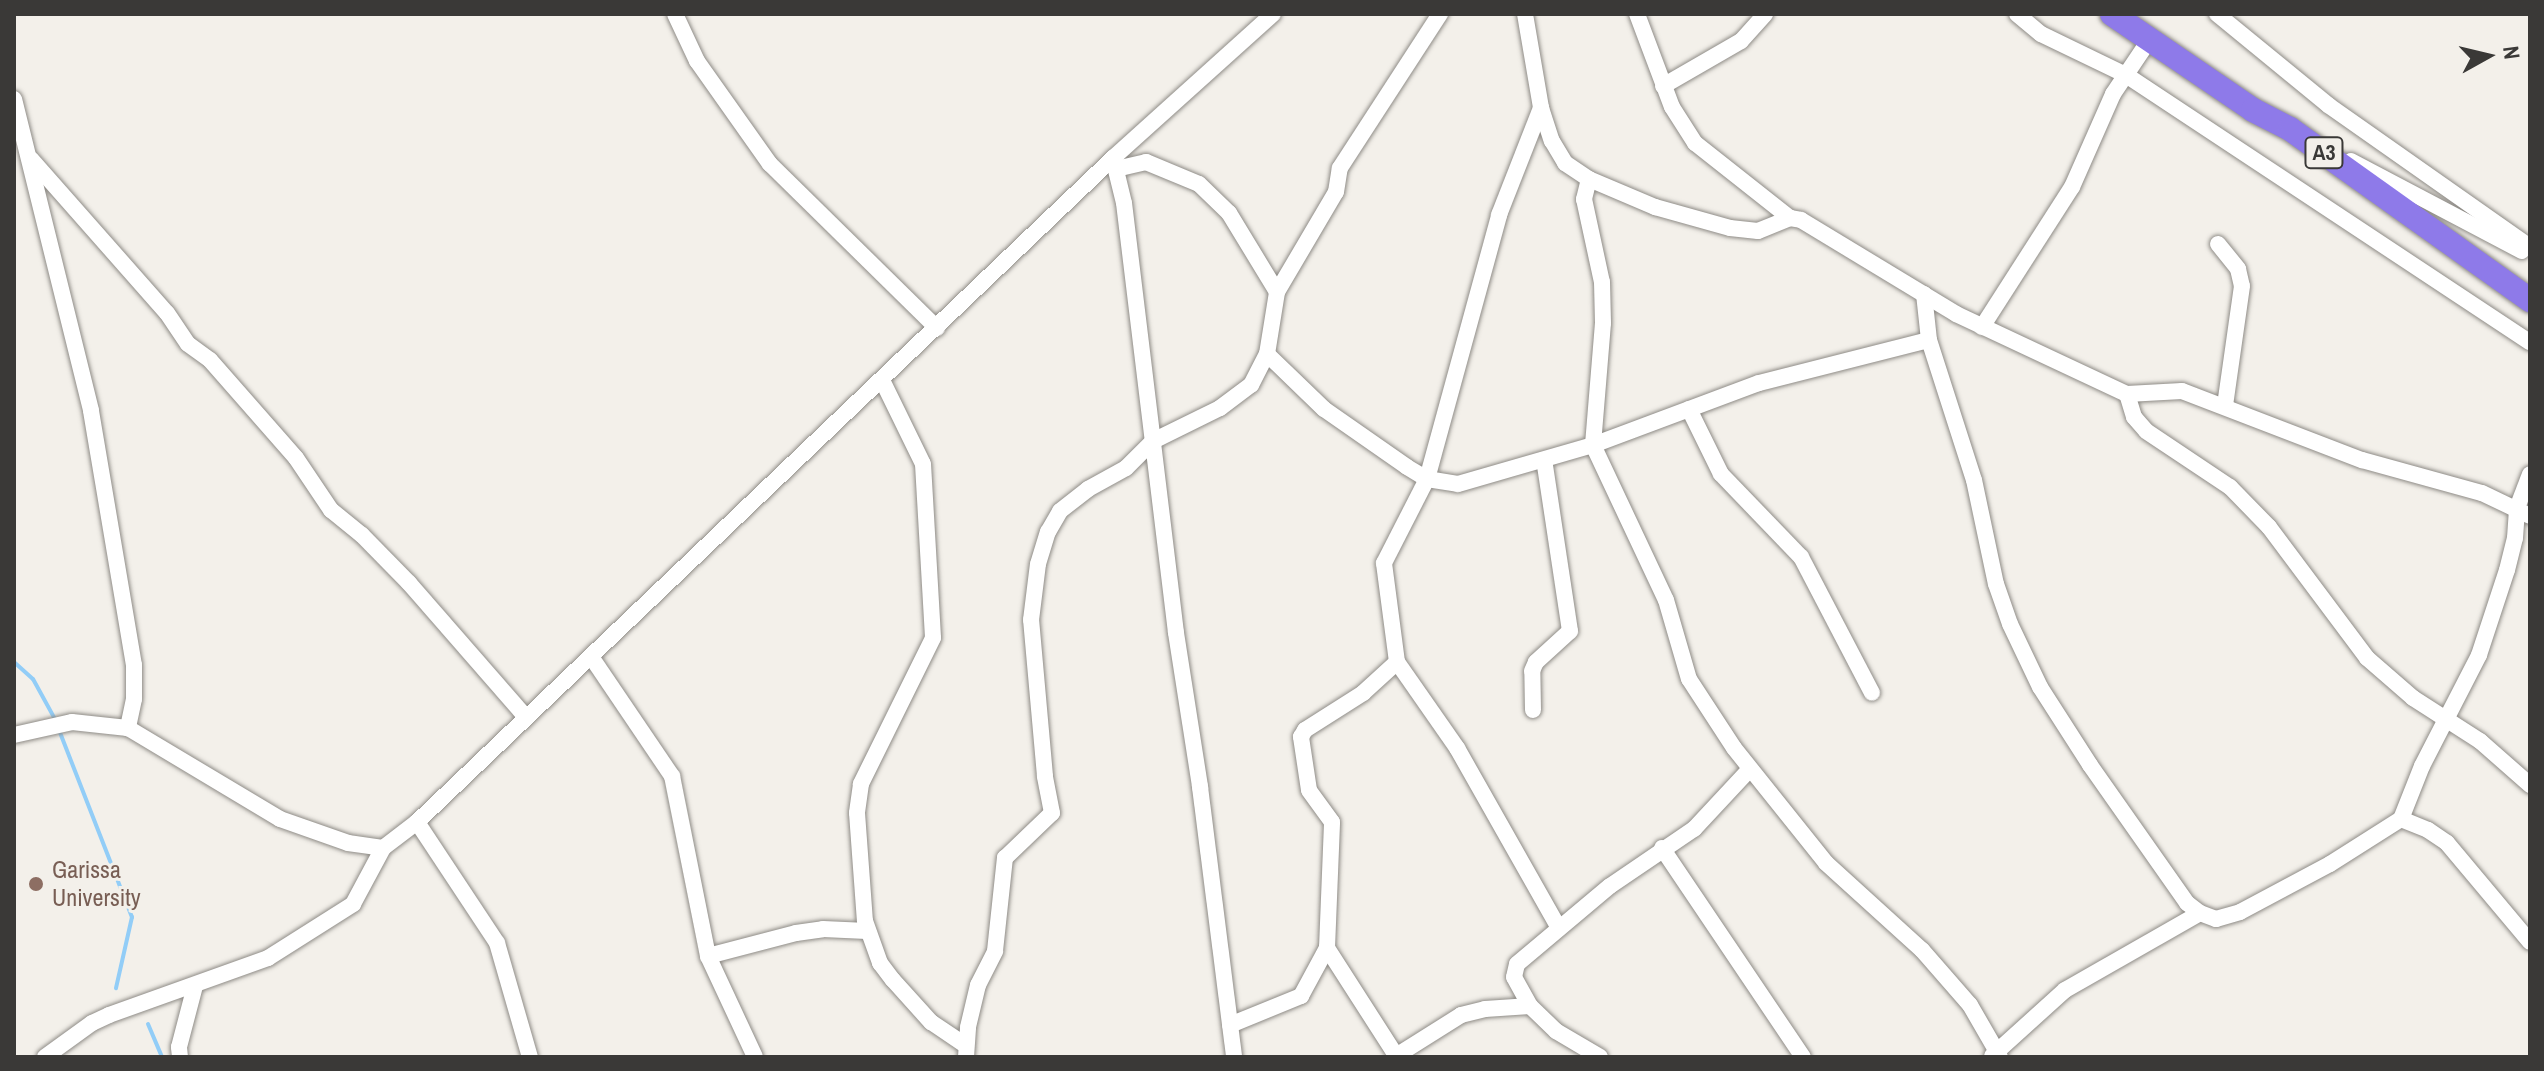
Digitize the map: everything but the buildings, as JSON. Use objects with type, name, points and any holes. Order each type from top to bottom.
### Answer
[{"type":"highway","name":"A3","points":[[2124,17],[2150,39],[2253,110],[2290,129],[2530,300]]},
{"type":"street","points":[[675,14],[697,61],[770,164],[937,328]]},
{"type":"street","points":[[45,1057],[92,1023],[268,958],[353,904],[383,848],[417,822],[1273,14]]},
{"type":"street","points":[[882,380],[923,464],[933,638],[861,784],[857,813],[867,931],[880,963],[893,980],[922,1014],[965,1051],[978,985],[995,951],[1005,858],[1048,821],[1052,813],[1045,776],[1031,620],[1038,564],[1048,532],[1060,511],[1088,489],[1126,468],[1153,441],[1220,408],[1251,385],[1267,354],[1277,292],[1336,192],[1340,168],[1440,14]]},
{"type":"street","points":[[1525,14],[1541,108],[1552,141],[1565,163],[1589,179],[1655,207],[1746,232],[1790,218],[1801,220],[1982,327],[2127,394],[2182,391],[2362,460],[2407,475],[2461,486],[2524,512]]},
{"type":"street","points":[[1637,14],[1663,86],[1695,143],[1790,218]]},
{"type":"street","points":[[1663,86],[1741,41],[1765,14]]},
{"type":"street","points":[[2017,14],[2041,34],[2126,75],[2530,342]]},
{"type":"street","points":[[2217,14],[2328,105],[2530,247]]},
{"type":"street","points":[[1982,327],[2072,187],[2113,94],[2150,39]]},
{"type":"street","points":[[14,99],[91,411],[132,653],[134,699],[128,728]]},
{"type":"street","points":[[1541,108],[1499,215],[1427,479],[1384,563],[1397,662],[1457,748],[1559,928]]},
{"type":"street","points":[[2290,129],[2530,256]]},
{"type":"street","points":[[31,159],[167,313],[188,344],[210,360],[296,458],[313,478],[318,495],[331,510],[362,535],[409,583],[526,717]]},
{"type":"street","points":[[1115,164],[1146,162],[1199,184],[1229,213],[1277,292]]},
{"type":"street","points":[[1115,164],[1124,203],[1234,1057]]},
{"type":"street","points":[[1589,179],[1584,199],[1602,282],[1603,309],[1593,445],[1666,600],[1689,679],[1750,769],[1845,882],[1939,966],[1970,1005],[1996,1055],[2065,990],[2200,913]]},
{"type":"street","points":[[2218,244],[2238,269],[2242,286],[2225,405]]},
{"type":"street","points":[[1924,294],[1929,340],[1974,480],[1996,584],[2040,687],[2187,903],[2200,913],[2216,919],[2240,912],[2330,864],[2401,819],[2422,766],[2448,721],[2479,655],[2524,512],[2530,474]]},
{"type":"street","points":[[1267,354],[1324,409],[1427,479],[1468,484],[1593,445],[1759,383],[1929,340]]},
{"type":"street","points":[[2127,394],[2134,417],[2146,431],[2230,487],[2269,527],[2367,658],[2413,698],[2480,741],[2530,785]]},
{"type":"street","points":[[1689,409],[1721,474],[1801,557],[1872,693]]},
{"type":"street","points":[[1533,710],[1532,671],[1536,662],[1570,631],[1544,460]]},
{"type":"street","points":[[592,658],[672,776],[708,956],[755,1057]]},
{"type":"street","points":[[1230,1025],[1301,996],[1327,948],[1332,822],[1309,790],[1301,737],[1305,730],[1363,693],[1397,662]]},
{"type":"street","points":[[14,735],[72,722],[128,728],[280,819],[348,843],[383,848]]},
{"type":"street","points":[[1600,1057],[1556,1031],[1530,1006],[1514,977],[1517,964],[1662,848],[1694,829],[1750,769]]},
{"type":"street","points":[[2401,819],[2428,830],[2447,843],[2530,942]]},
{"type":"street","points":[[417,822],[497,943],[530,1057]]},
{"type":"street","points":[[1662,848],[1803,1057]]},
{"type":"street","points":[[708,956],[796,933],[823,929],[867,931]]},
{"type":"street","points":[[1327,948],[1397,1057],[1461,1015],[1485,1009],[1530,1006]]},
{"type":"street","points":[[180,1057],[179,1047],[195,986]]},
{"type":"waterway","points":[[14,662],[33,679],[56,721]]},
{"type":"waterway","points":[[59,730],[132,917],[116,988]]},
{"type":"waterway","points":[[148,1024],[162,1057]]},
{"type":"place","name":"Garissa University","points":[[36,884]]}]
